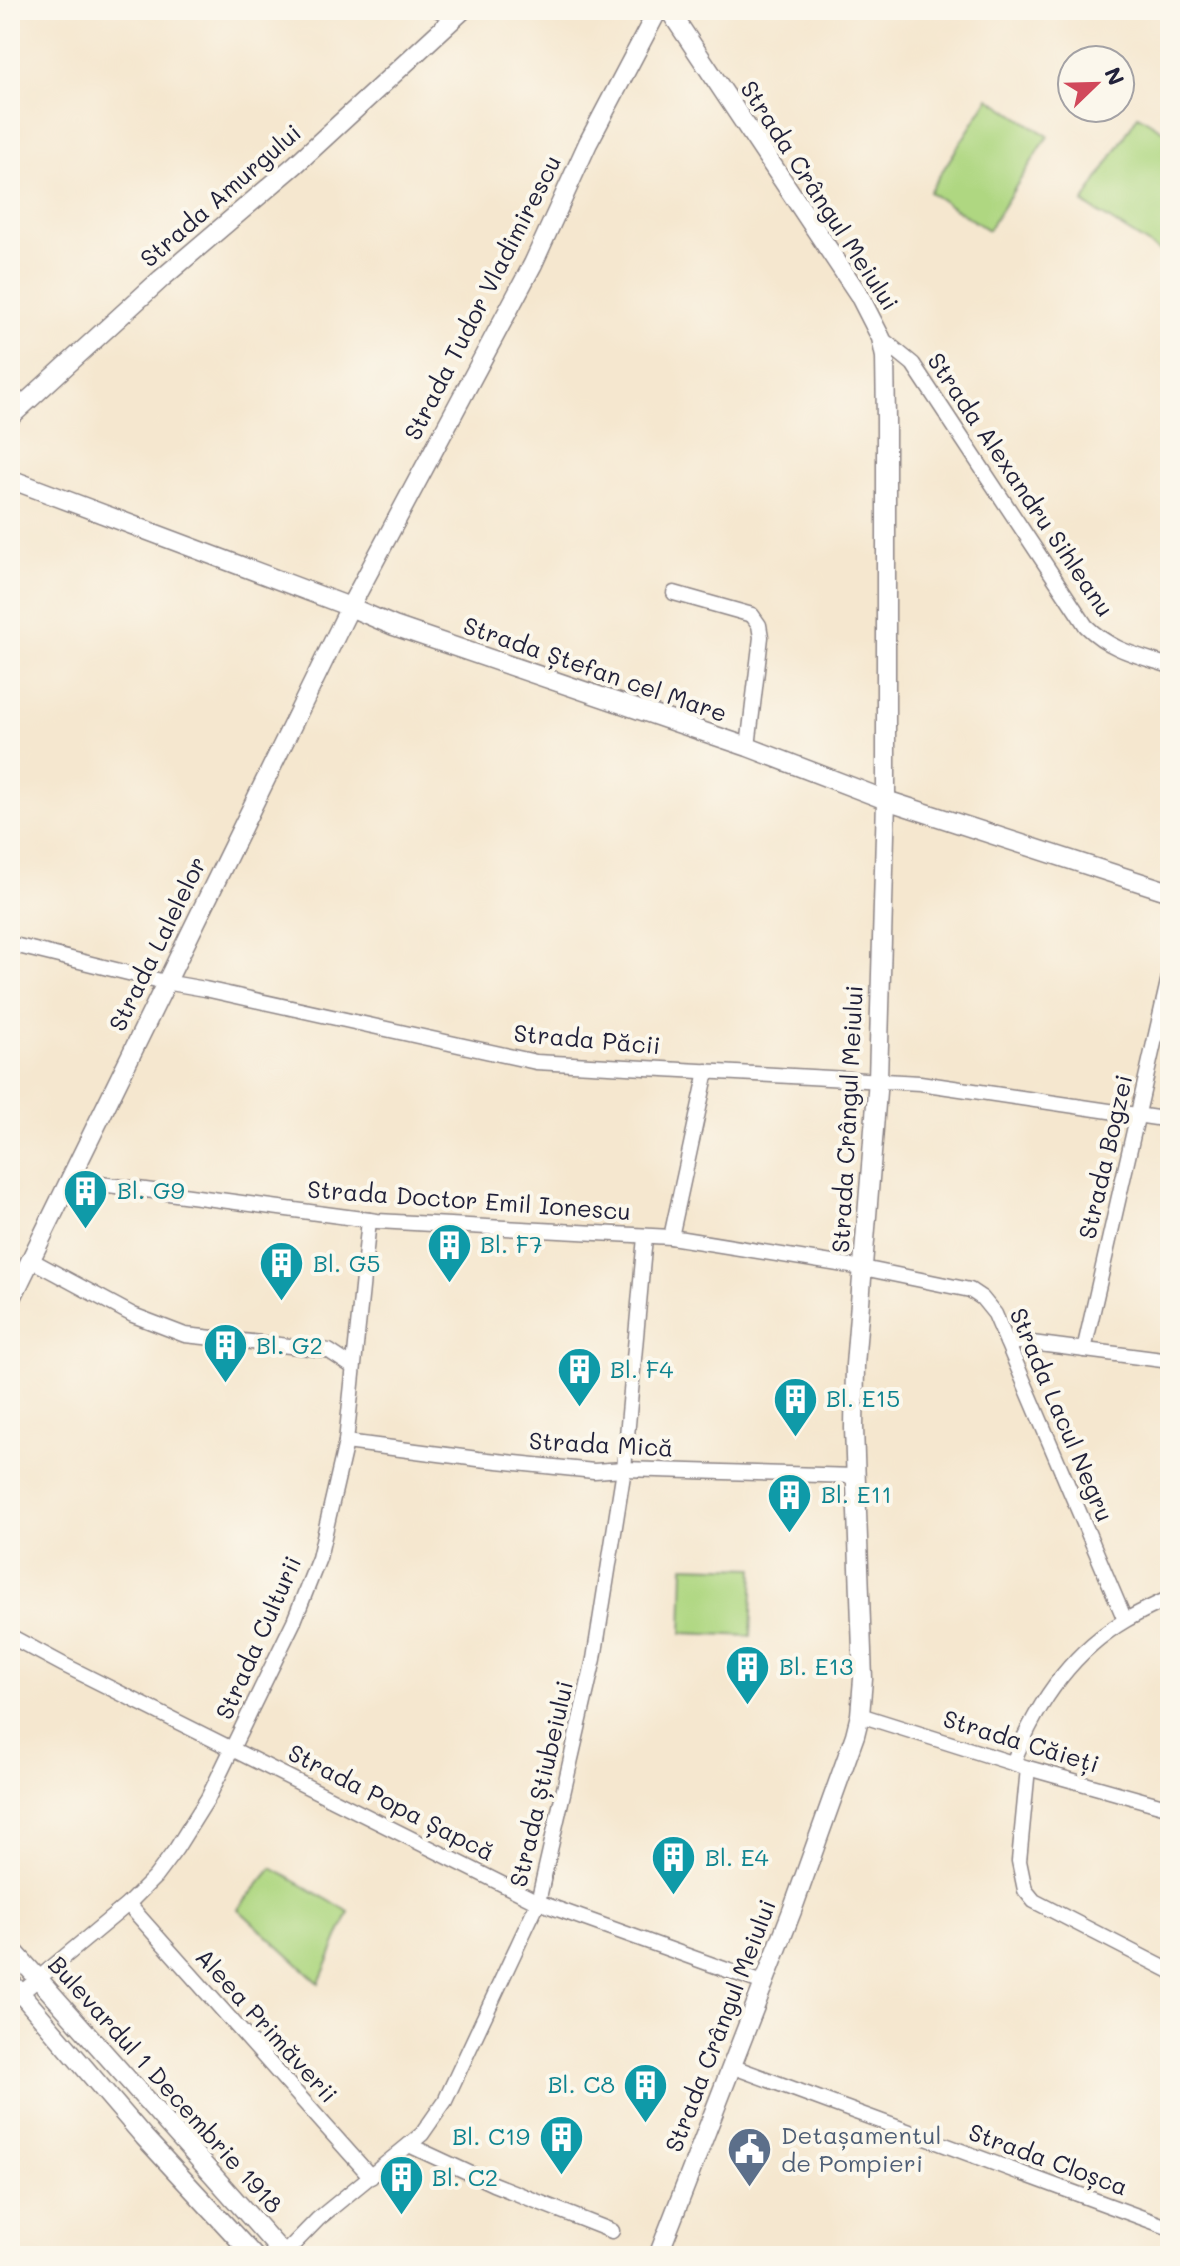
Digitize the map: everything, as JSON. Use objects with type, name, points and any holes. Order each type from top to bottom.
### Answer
[{"type":"street","name":"Strada Tudor Vladimirescu","points":[[350,607],[533,264],[588,143],[658,10]]},
{"type":"street","name":"Strada Crângul Meiului","points":[[658,2256],[792,1911],[860,1715],[863,1679],[855,1476],[855,1365],[878,1079],[886,800],[886,421],[885,357],[881,338],[859,295],[669,10]]},
{"type":"street","name":"Strada Amurgului","points":[[10,417],[161,279],[365,102],[452,13]]},
{"type":"street","name":"Strada Alexandru Sihleanu","points":[[881,338],[913,364],[1086,626],[1102,641],[1116,648],[1170,666]]},
{"type":"street","name":"Strada Ștefan cel Mare","points":[[10,479],[394,626],[748,747],[886,800],[1170,892]]},
{"type":"street","points":[[674,593],[752,615],[759,625],[761,637],[748,747]]},
{"type":"street","name":"Strada Lalelelor","points":[[10,1302],[350,607]]},
{"type":"street","name":"Strada Păcii","points":[[10,944],[165,982],[536,1062],[878,1079],[1170,1120]]},
{"type":"street","name":"Strada Bogzei","points":[[1084,1350],[1170,973]]},
{"type":"street","points":[[671,1237],[707,1071]]},
{"type":"street","name":"Strada Doctor Emil Ionescu","points":[[71,1180],[369,1220],[671,1237],[863,1268]]},
{"type":"street","name":"Strada Culturii","points":[[15,1987],[38,1978],[128,1904],[155,1877],[176,1849],[208,1798],[233,1749],[307,1592],[319,1558],[346,1442],[369,1220]]},
{"type":"street","name":"Strada Știubeiului","points":[[283,2255],[318,2219],[430,2126],[445,2101],[538,1902],[594,1659],[624,1469],[645,1237]]},
{"type":"street","points":[[31,1260],[162,1328],[207,1339],[329,1351],[353,1367]]},
{"type":"street","name":"Strada Lacul Negru","points":[[863,1268],[970,1290],[982,1298],[995,1314],[1125,1620]]},
{"type":"street","points":[[1007,1342],[1170,1361]]},
{"type":"street","name":"Strada Mică","points":[[346,1442],[580,1469],[855,1476]]},
{"type":"street","points":[[1013,1763],[1058,1679],[1095,1642],[1125,1620],[1170,1598]]},
{"type":"street","name":"Strada Popa Șapcă","points":[[10,1636],[538,1902],[763,1983]]},
{"type":"street","name":"Strada Căieți","points":[[860,1715],[1028,1768],[1170,1808]]},
{"type":"street","points":[[1028,1768],[1019,1861],[1025,1890],[1034,1901],[1170,1971]]},
{"type":"street","name":"Aleea Primăverii","points":[[128,1904],[371,2177]]},
{"type":"street","name":"Bulevardul 1 Decembrie 1918","points":[[10,1947],[283,2255]]},
{"type":"street","name":"Bulevardul 1 Decembrie 1918","points":[[15,1987],[144,2137],[254,2256]]},
{"type":"street","name":"Strada Cloșca","points":[[731,2066],[1170,2228]]},
{"type":"street","points":[[409,2145],[493,2184],[612,2231]]},
{"type":"green space","points":[[989,98],[1048,136],[988,230],[929,192]]},
{"type":"green space","points":[[1138,115],[1170,135],[1170,258],[1083,203],[1132,124],[1136,124]]},
{"type":"green space","points":[[684,1566],[754,1568],[751,1636],[682,1633]]},
{"type":"green space","points":[[272,1868],[349,1912],[319,1983],[238,1909]]},
{"type":"place","name":"Bl. G9","points":[[86,1230]]},
{"type":"place","name":"Bl. F7","points":[[449,1284]]},
{"type":"place","name":"Bl. G5","points":[[282,1303]]},
{"type":"place","name":"Bl. G2","points":[[225,1385]]},
{"type":"place","name":"Bl. F4","points":[[579,1409]]},
{"type":"place","name":"Bl. E15","points":[[795,1438]]},
{"type":"place","name":"Bl. E11","points":[[790,1534]]},
{"type":"place","name":"Bl. E13","points":[[748,1706]]},
{"type":"place","name":"Bl. E4","points":[[674,1897]]},
{"type":"place","name":"Bl. C8","points":[[646,2124]]},
{"type":"place","name":"Bl. C19","points":[[561,2176]]},
{"type":"place","name":"Detașamentul de Pompieri","points":[[750,2189]]},
{"type":"place","name":"Bl. C2","points":[[401,2217]]}]
